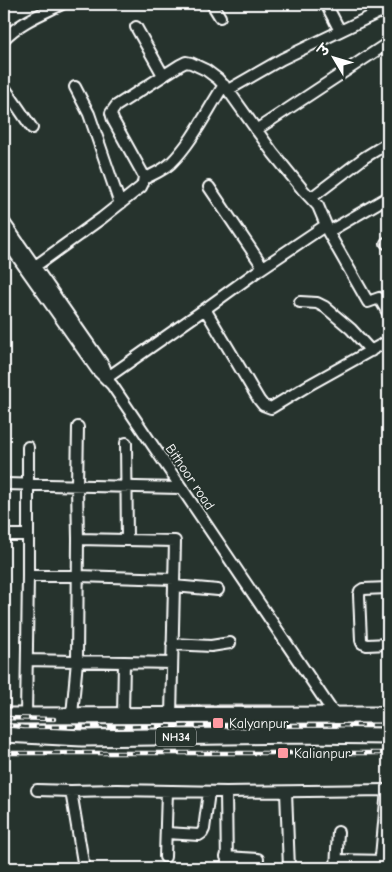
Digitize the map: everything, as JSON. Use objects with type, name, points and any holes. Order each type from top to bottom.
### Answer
[{"type":"highway","name":"NH34","points":[[4,716],[388,715]]},
{"type":"highway","name":"NH34","points":[[4,734],[82,738],[301,735],[388,736]]},
{"type":"street","points":[[4,39],[21,24],[62,4]]},
{"type":"street","points":[[212,4],[220,18]]},
{"type":"street","points":[[326,4],[340,31]]},
{"type":"street","points":[[144,179],[165,168],[177,156],[226,87],[340,31],[386,12]]},
{"type":"street","points":[[136,27],[163,76]]},
{"type":"street","points":[[256,130],[388,43]]},
{"type":"street","points":[[34,267],[141,187],[144,179],[141,169],[113,120],[111,113],[116,106],[186,62],[212,74],[226,87],[273,154],[321,211],[327,229],[368,302],[379,298],[388,314]]},
{"type":"street","points":[[4,87],[32,128]]},
{"type":"street","points":[[75,87],[89,114],[120,204]]},
{"type":"street","points":[[311,198],[365,157],[388,144]]},
{"type":"street","points":[[209,187],[263,267]]},
{"type":"street","points":[[4,222],[104,366],[110,381],[263,267],[327,229],[388,197]]},
{"type":"street","name":"Bithoor road","points":[[4,238],[98,370],[110,381],[180,488],[349,736]]},
{"type":"street","points":[[300,302],[317,303],[325,307],[351,329],[371,351]]},
{"type":"street","points":[[205,309],[259,400],[268,408],[388,341]]},
{"type":"street","points":[[72,716],[77,661],[78,427]]},
{"type":"street","points":[[126,443],[126,539]]},
{"type":"street","points":[[26,716],[28,447]]},
{"type":"street","points":[[4,484],[180,488]]},
{"type":"street","points":[[4,535],[28,535]]},
{"type":"street","points":[[78,538],[175,541],[171,715]]},
{"type":"street","points":[[28,576],[78,576],[174,583],[218,590]]},
{"type":"street","points":[[388,588],[363,589],[359,595],[362,643],[367,645],[388,644]]},
{"type":"street","points":[[172,644],[211,646],[230,643]]},
{"type":"street","points":[[27,660],[172,663]]},
{"type":"street","points":[[123,715],[124,662]]},
{"type":"street","points":[[37,790],[209,792],[388,790],[383,864],[336,864],[338,832]]},
{"type":"street","points":[[71,791],[84,868]]},
{"type":"street","points":[[165,857],[167,791]]},
{"type":"street","points":[[167,833],[202,833],[209,792]]},
{"type":"street","points":[[226,792],[227,868]]},
{"type":"street","points":[[286,792],[288,868]]},
{"type":"street","points":[[226,857],[258,859]]},
{"type":"building","points":[[272,705],[272,706],[178,706]]},
{"type":"building","points":[[165,725],[272,725],[272,726],[165,727]]},
{"type":"railway","points":[[4,718],[54,719]]},
{"type":"railway","points":[[4,725],[24,727],[388,725]]},
{"type":"railway","points":[[4,753],[388,753]]},
{"type":"place","name":"Kalyanpur","points":[[218,723]]},
{"type":"place","name":"Kalianpur","points":[[283,753]]}]
